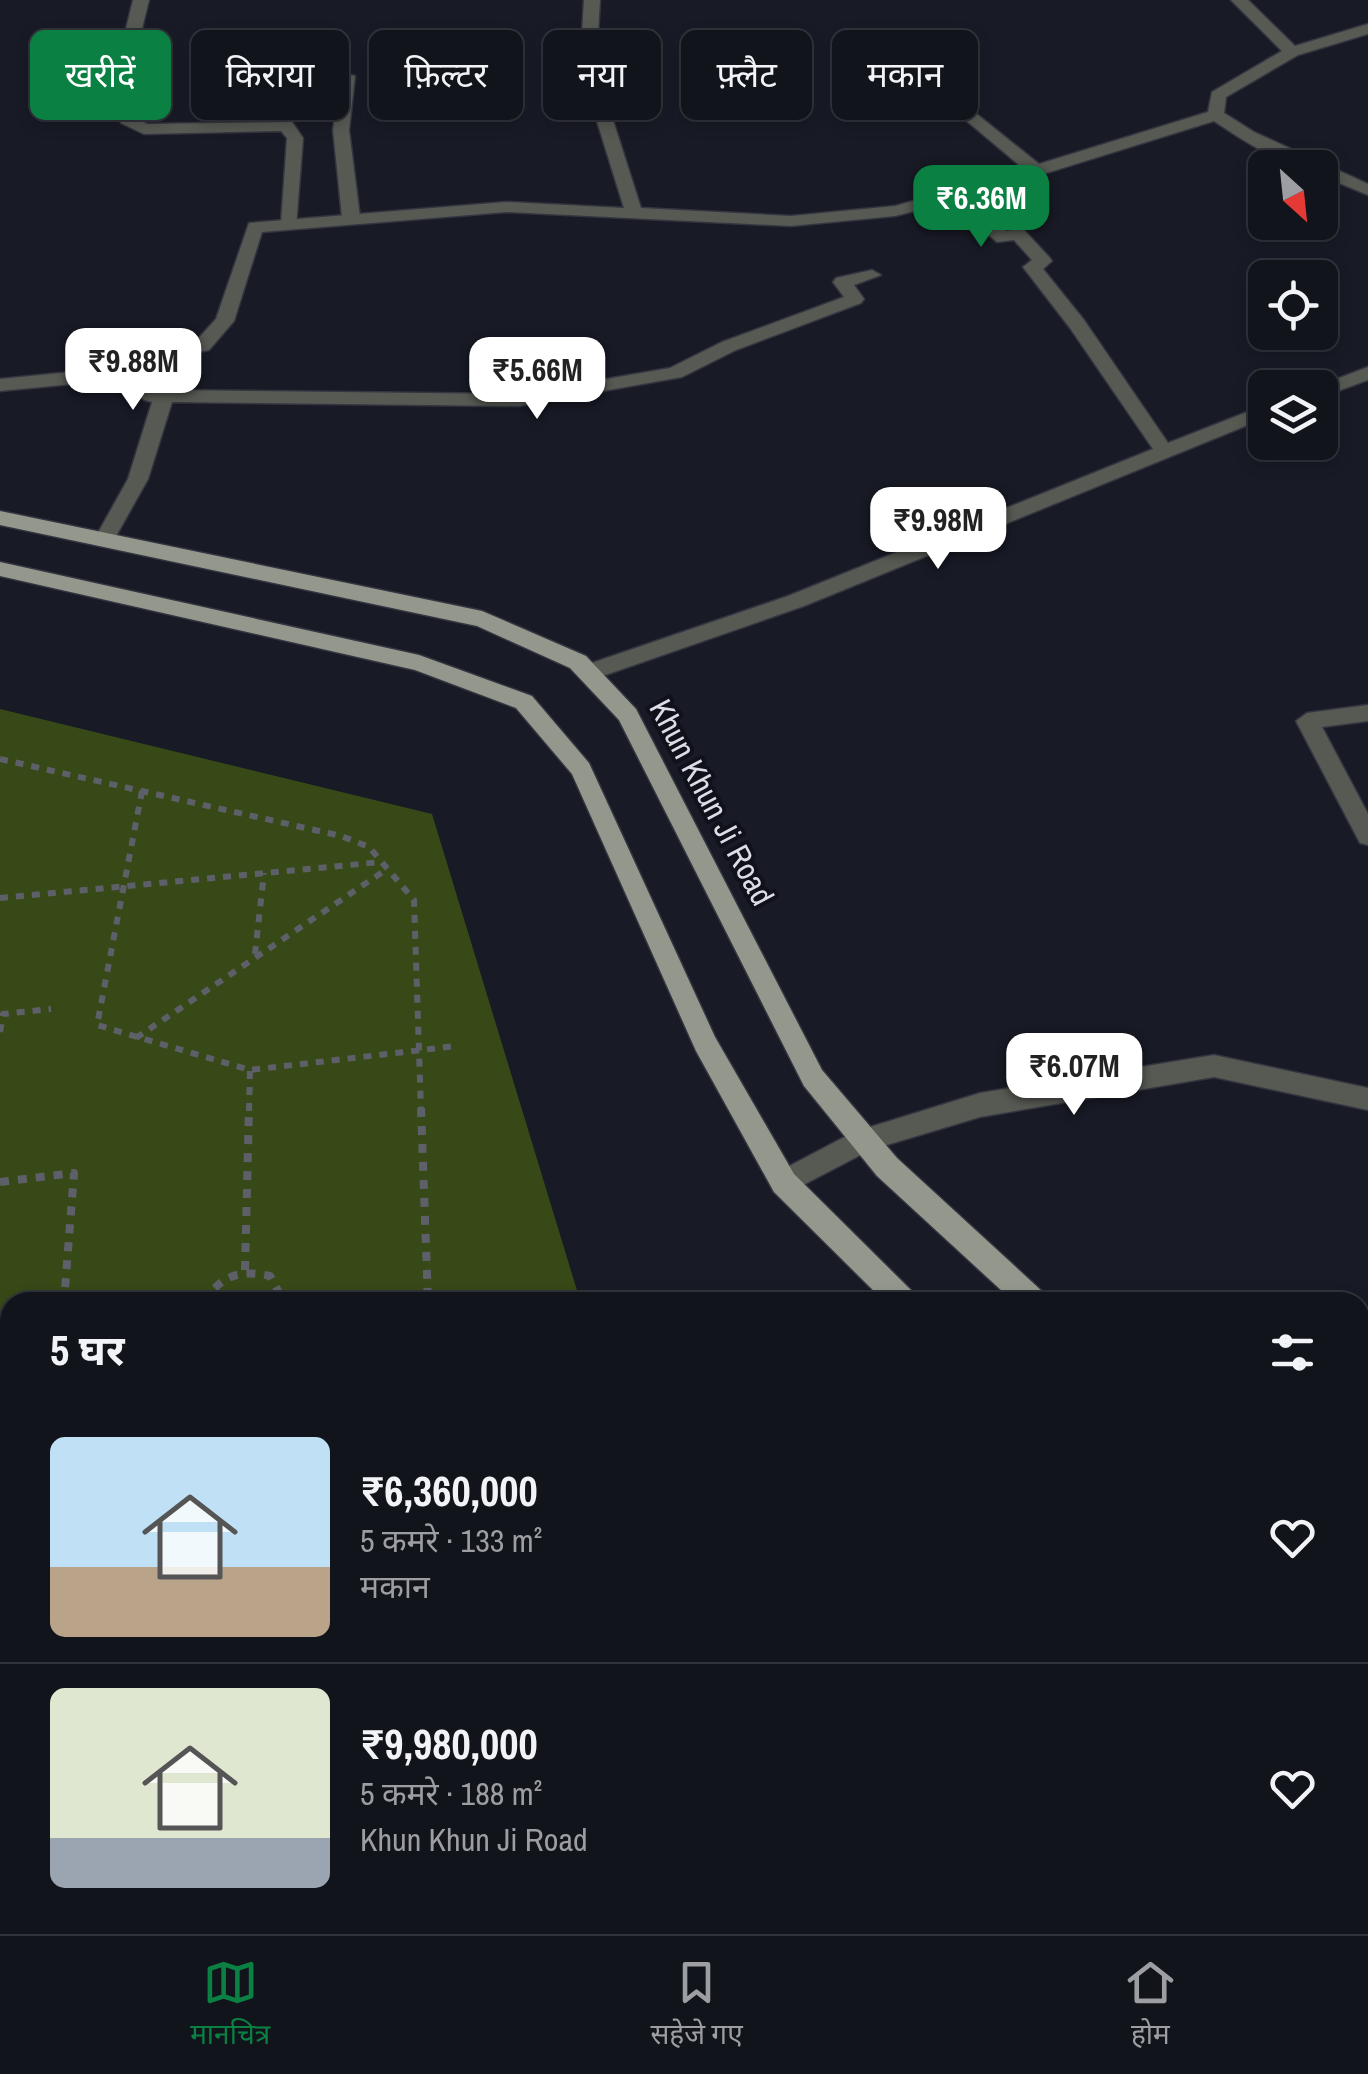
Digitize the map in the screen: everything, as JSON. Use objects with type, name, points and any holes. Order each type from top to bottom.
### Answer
[{"type":"main road","name":"Khun Khun Ji Road","points":[[0,518],[482,619],[578,662],[628,715],[813,1078],[886,1167],[1023,1292]]},
{"type":"main road","points":[[0,569],[419,663],[524,702],[582,768],[705,1042],[784,1184],[894,1292]]},
{"type":"street","points":[[141,0],[120,86],[127,118],[144,129],[286,126],[295,138],[290,224]]},
{"type":"street","points":[[592,0],[588,68],[634,213]]},
{"type":"street","points":[[1239,0],[1292,52]]},
{"type":"street","points":[[1216,115],[1218,95],[1292,52],[1368,28]]},
{"type":"street","points":[[129,372],[134,358],[202,346],[225,321],[255,227],[506,206],[791,221],[894,211],[1216,115]]},
{"type":"street","points":[[1216,115],[1248,136],[1368,190]]},
{"type":"street","points":[[342,120],[351,217]]},
{"type":"street","points":[[976,120],[1037,171]]},
{"type":"street","points":[[954,196],[1003,238],[1017,233],[1043,261],[1032,267],[1078,324],[1164,451]]},
{"type":"street","points":[[129,372],[151,396],[346,400],[538,396],[675,373],[729,346],[855,299],[842,282],[872,275]]},
{"type":"street","points":[[0,385],[129,372]]},
{"type":"street","points":[[1338,384],[1368,373]]},
{"type":"street","points":[[104,540],[138,479],[164,396]]},
{"type":"street","points":[[588,673],[796,602],[1248,418]]},
{"type":"street","points":[[1368,713],[1307,721],[1368,836]]},
{"type":"street","points":[[784,1184],[863,1140],[980,1105],[1214,1066],[1368,1099]]},
{"type":"path","points":[[0,760],[341,836],[369,847],[414,900],[428,1292]]},
{"type":"path","points":[[142,791],[97,1026],[250,1070],[456,1046]]},
{"type":"path","points":[[0,898],[384,866]]},
{"type":"path","points":[[135,1038],[384,866]]},
{"type":"path","points":[[255,955],[264,873]]},
{"type":"path","points":[[0,1032],[4,1014],[51,1009]]},
{"type":"path","points":[[245,1270],[250,1070]]},
{"type":"path","points":[[0,1182],[74,1173],[65,1292]]},
{"type":"path","points":[[210,1292],[218,1281],[245,1270],[270,1276],[279,1292]]},
{"type":"green space","points":[[0,709],[432,814],[577,1292],[0,1292]]}]
